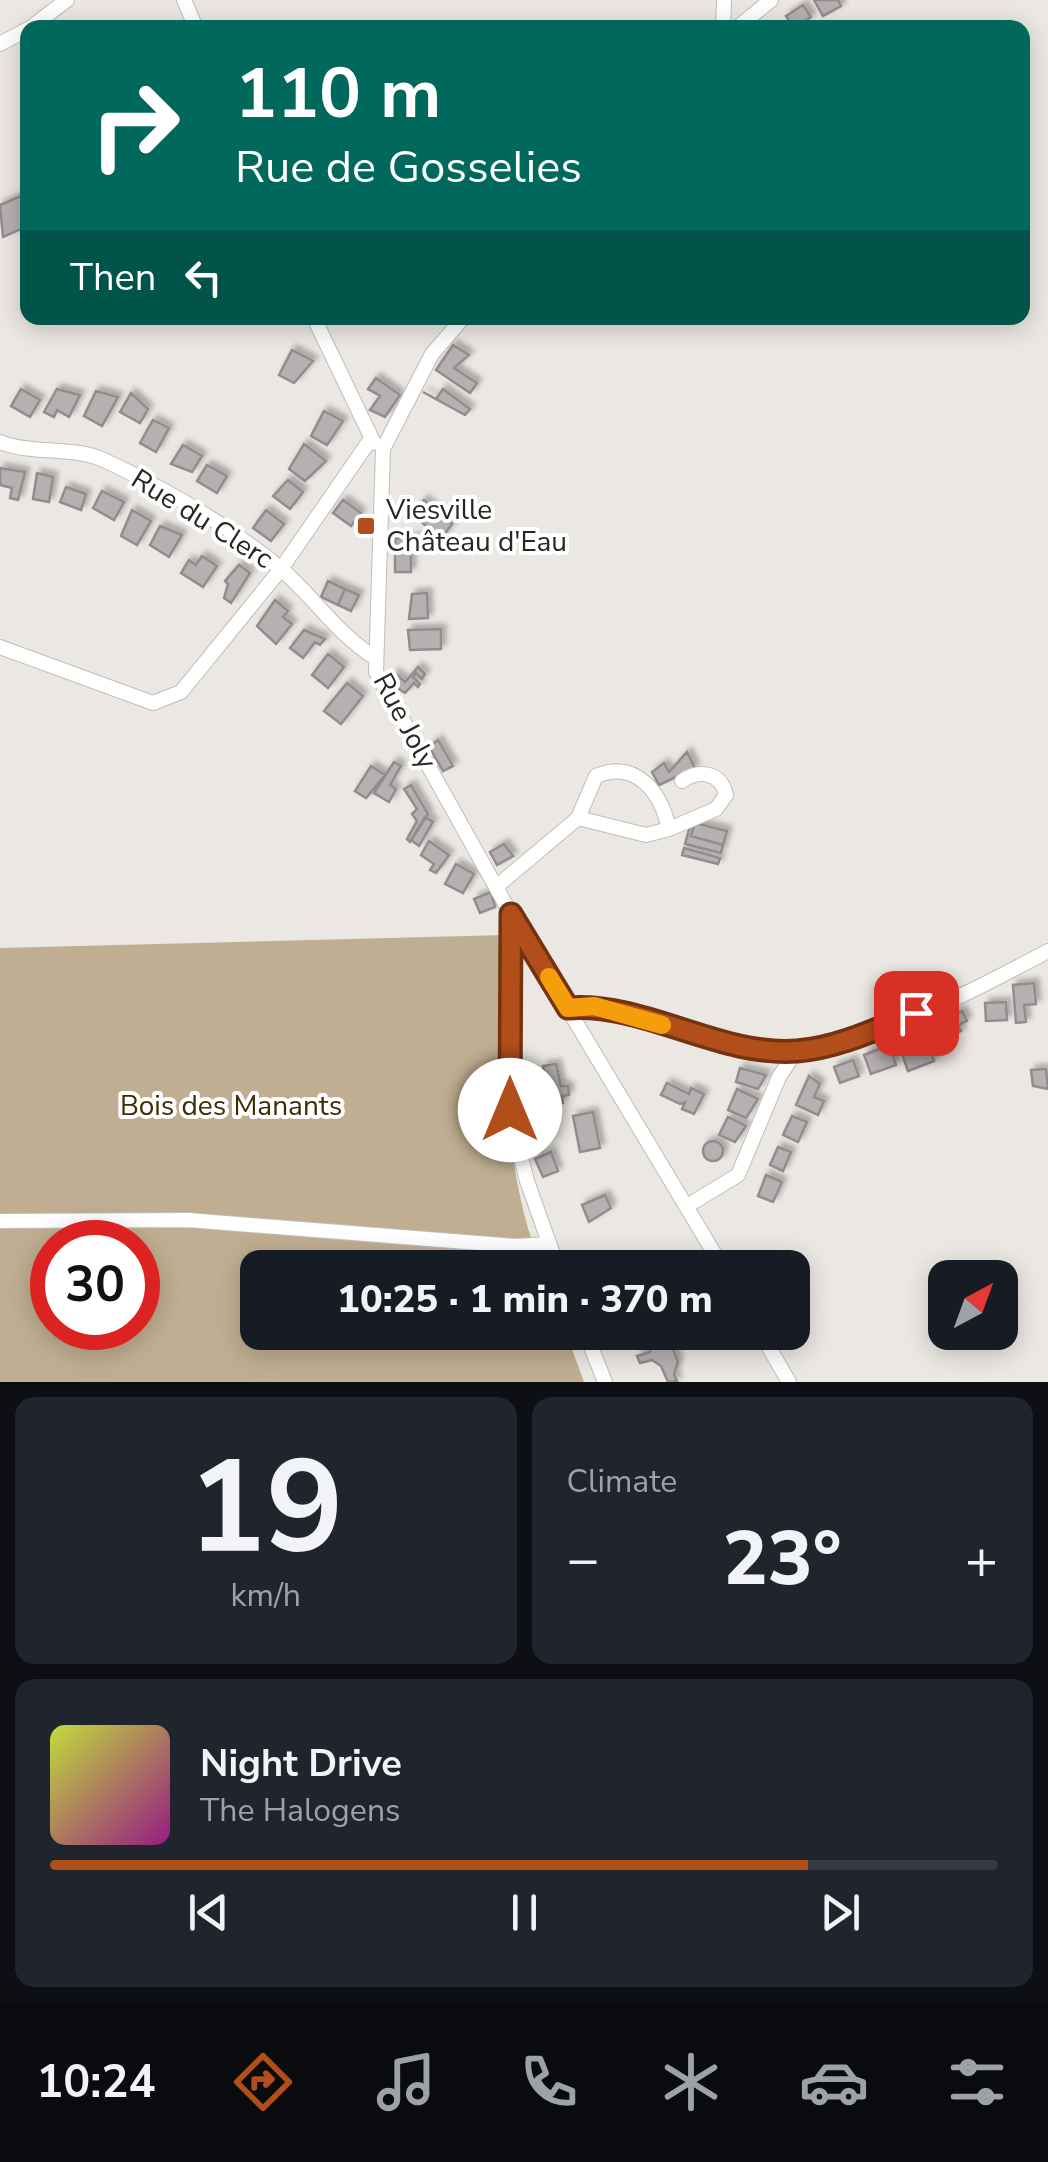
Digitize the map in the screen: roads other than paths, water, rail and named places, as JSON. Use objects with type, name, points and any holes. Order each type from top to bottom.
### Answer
[{"type":"street","points":[[40,20],[67,0]]},
{"type":"street","points":[[746,20],[766,1]]},
{"type":"street","points":[[317,325],[377,445]]},
{"type":"street","points":[[0,647],[154,702],[180,692],[282,569],[377,445],[432,354],[458,325]]},
{"type":"street","name":"Rue du Clerc","points":[[0,442],[22,450],[98,457],[212,520],[282,569],[358,648],[374,657]]},
{"type":"street","name":"Rue Joly","points":[[377,445],[376,672],[511,914],[712,1250]]},
{"type":"street","points":[[496,886],[578,818],[596,776],[615,768],[636,773],[664,806],[669,830]]},
{"type":"street","points":[[578,818],[646,836],[716,809],[726,795],[718,778],[706,774],[691,775],[682,781]]},
{"type":"street","points":[[511,914],[510,1110],[550,1250]]},
{"type":"street","points":[[568,1008],[594,1006],[728,1043],[796,1052],[849,1040],[966,993],[1048,951]]},
{"type":"street","points":[[687,1206],[738,1175],[779,1078],[796,1052]]},
{"type":"street","points":[[0,1221],[188,1220],[514,1246],[548,1244]]},
{"type":"street","points":[[592,1350],[605,1382]]},
{"type":"street","points":[[770,1350],[789,1382]]},
{"type":"place","name":"Viesville Château d'Eau","points":[[366,526]]},
{"type":"park label","name":"Bois des Manants","points":[[231,1106]]}]
